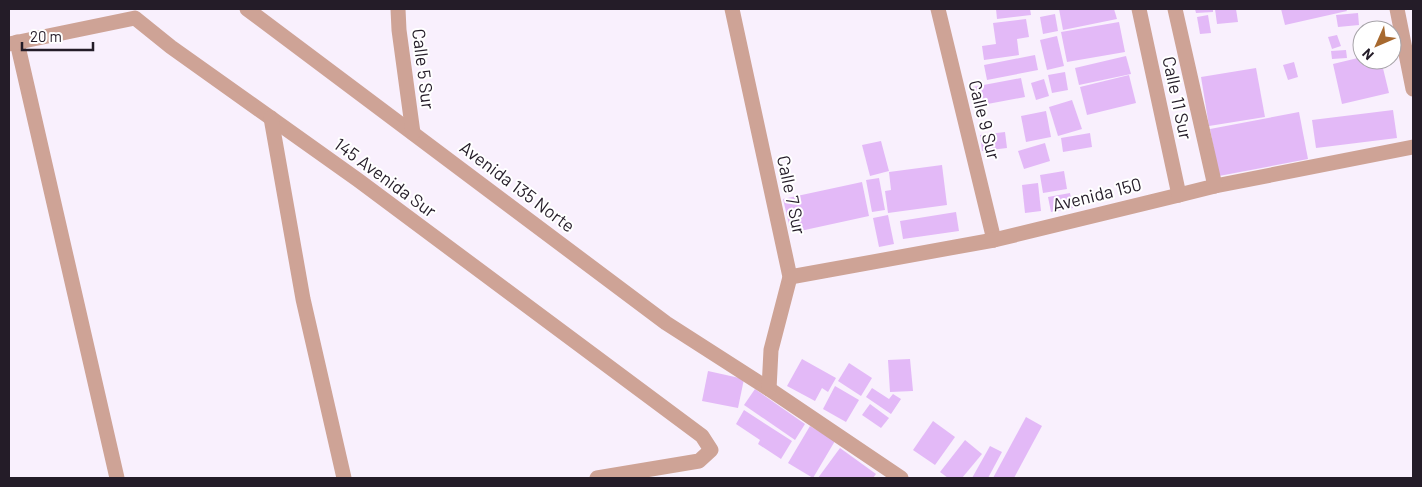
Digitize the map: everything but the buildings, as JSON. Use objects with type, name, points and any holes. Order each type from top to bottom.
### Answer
[{"type":"street","name":"Avenida 135 Norte","points":[[247,9],[666,323],[769,389],[901,478]]},
{"type":"street","name":"Calle 5 Sur","points":[[398,9],[399,30],[413,133]]},
{"type":"street","name":"Calle 7 Sur","points":[[732,9],[790,277],[771,350],[769,389]]},
{"type":"street","name":"Calle 9 Sur","points":[[938,9],[994,240]]},
{"type":"street","name":"Calle 11 Sur","points":[[1139,9],[1179,195]]},
{"type":"street","name":"Calle 11 Sur","points":[[1175,9],[1215,186]]},
{"type":"street","points":[[1397,9],[1413,89]]},
{"type":"street","name":"145 Avenida Sur","points":[[13,43],[134,18],[374,192],[702,436],[711,450],[700,460],[598,478]]},
{"type":"street","points":[[13,43],[117,478]]},
{"type":"street","points":[[271,118],[303,299],[344,478]]},
{"type":"street","name":"Avenida 150","points":[[790,277],[994,240],[1215,186],[1413,147]]}]
